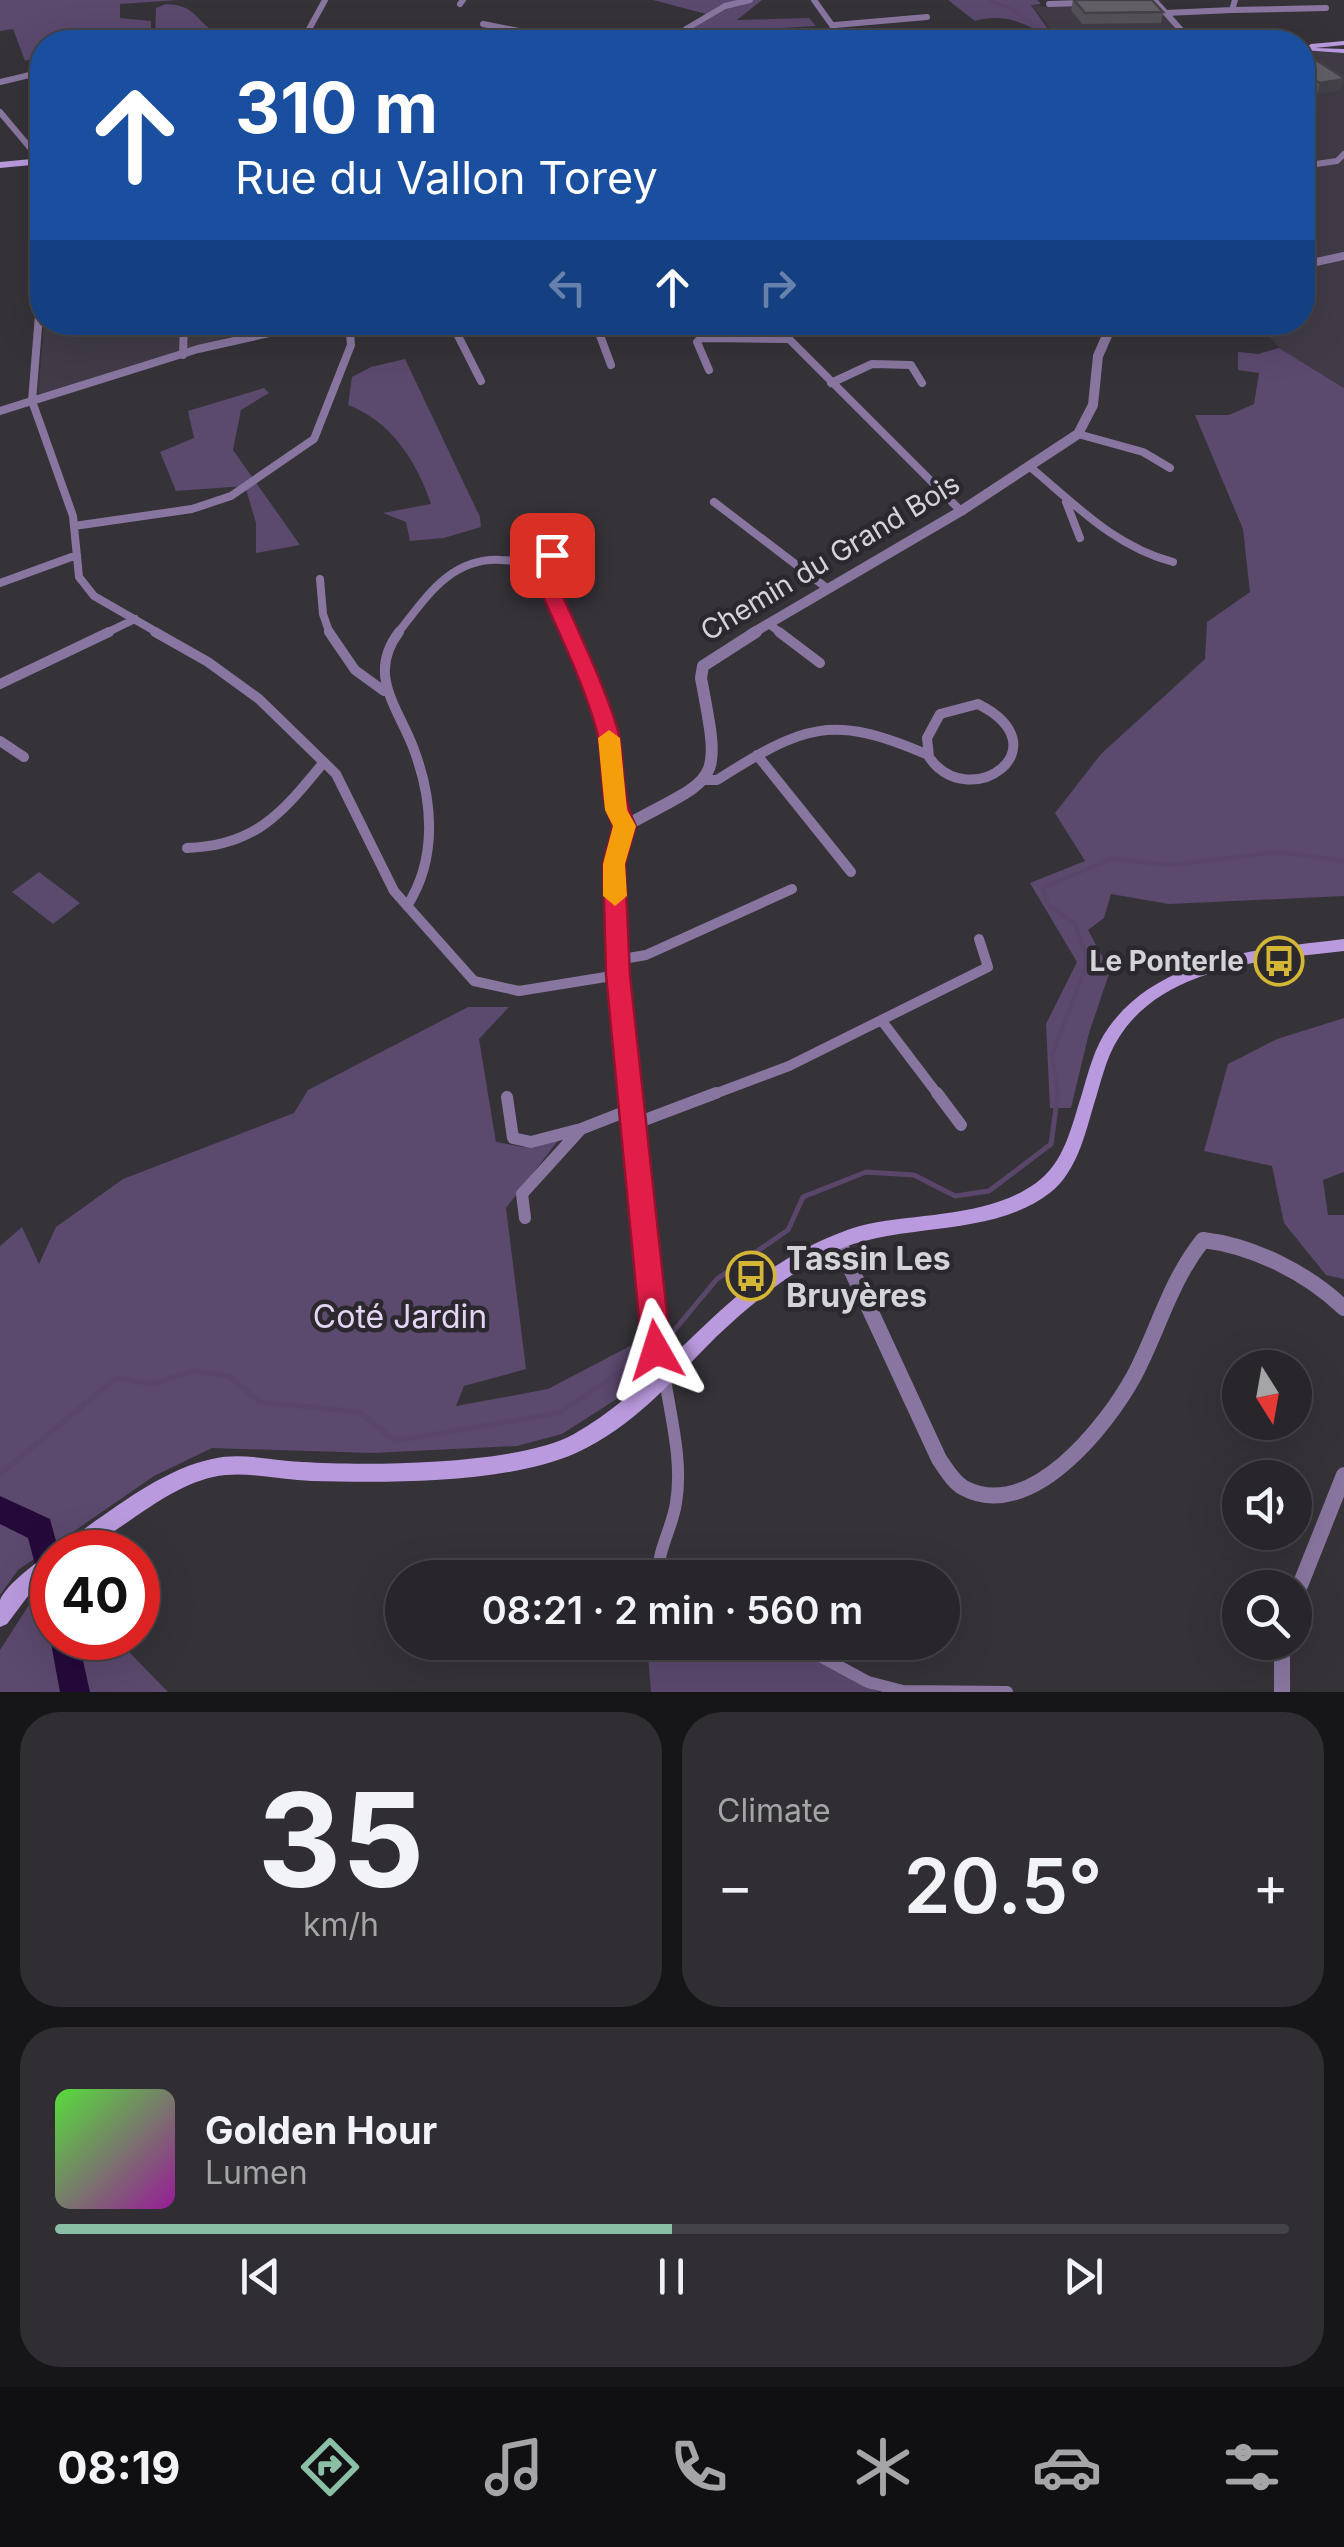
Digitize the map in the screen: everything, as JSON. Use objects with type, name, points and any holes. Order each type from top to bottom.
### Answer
[{"type":"main road","points":[[1315,46],[1343,49]]},
{"type":"main road","points":[[0,164],[30,162]]},
{"type":"main road","points":[[102,1530],[189,1475],[212,1468],[239,1465],[311,1472],[487,1464],[536,1458],[571,1445],[602,1428],[665,1380],[746,1300],[794,1264],[860,1234],[994,1210],[1043,1189],[1068,1162],[1104,1048],[1137,1006],[1163,988],[1228,963],[1344,945]]},
{"type":"main road","points":[[0,1617],[30,1581]]},
{"type":"street","points":[[309,30],[326,0]]},
{"type":"street","points":[[686,28],[726,6],[750,0]]},
{"type":"street","points":[[814,0],[837,30]]},
{"type":"street","points":[[1154,0],[1181,30]]},
{"type":"street","points":[[1232,10],[1235,0]]},
{"type":"street","points":[[1048,4],[1094,2]]},
{"type":"street","points":[[1166,13],[1326,8]]},
{"type":"street","points":[[832,21],[927,17]]},
{"type":"street","points":[[483,24],[513,30]]},
{"type":"street","points":[[0,82],[30,75]]},
{"type":"street","points":[[0,112],[30,147]]},
{"type":"street","points":[[1315,164],[1342,160]]},
{"type":"street","points":[[1315,262],[1344,256]]},
{"type":"street","points":[[37,335],[32,401],[74,526],[79,577],[94,596],[208,662],[259,699],[336,774],[394,891],[474,981],[519,991],[618,967],[792,888]]},
{"type":"street","points":[[183,355],[184,335]]},
{"type":"street","points":[[0,412],[255,335]]},
{"type":"street","points":[[74,526],[192,509],[231,496],[314,439],[322,428],[353,335]]},
{"type":"street","points":[[458,335],[481,381]]},
{"type":"street","points":[[600,335],[611,365]]},
{"type":"street","points":[[783,335],[961,511]]},
{"type":"street","points":[[1107,335],[1098,356],[1088,421],[1078,434],[1143,452],[1170,468]]},
{"type":"street","points":[[709,370],[697,342],[701,338],[786,339]]},
{"type":"street","points":[[831,382],[872,364],[911,366],[922,383]]},
{"type":"street","name":"Chemin du Grand Bois","points":[[706,780],[715,750],[701,678],[703,666],[961,511],[1078,434]]},
{"type":"street","points":[[1029,466],[1054,485],[1066,502],[1080,538]]},
{"type":"street","points":[[714,502],[828,589]]},
{"type":"street","points":[[1066,502],[1135,552],[1173,562]]},
{"type":"street","points":[[548,535],[557,575],[550,590]]},
{"type":"street","points":[[0,583],[77,555]]},
{"type":"street","points":[[384,691],[388,647],[446,576],[469,564],[508,560],[532,566],[550,590],[586,670],[608,732],[616,810],[625,826]]},
{"type":"street","points":[[320,579],[322,612],[332,641],[353,671],[384,691],[414,750],[428,817],[418,893],[407,906]]},
{"type":"street","points":[[0,684],[136,619]]},
{"type":"street","points":[[769,624],[820,662]]},
{"type":"street","points":[[660,1560],[676,1504],[678,1458],[656,1348],[618,967],[614,864],[625,826],[706,780],[717,780],[757,755],[814,732],[839,728],[886,736],[928,755],[953,778],[974,782],[991,778],[1010,762],[1016,736],[1006,719],[993,709],[978,704],[958,707],[940,714],[930,728],[925,740],[928,755]]},
{"type":"street","points":[[0,741],[24,757]]},
{"type":"street","points":[[757,755],[851,872]]},
{"type":"street","points":[[187,848],[208,849],[256,836],[291,804],[324,762]]},
{"type":"street","points":[[507,1097],[509,1131],[522,1142],[633,1116],[789,1066],[988,967],[979,939]]},
{"type":"street","points":[[882,1021],[961,1125]]},
{"type":"street","points":[[525,1218],[522,1194],[581,1128]]},
{"type":"street","points":[[839,1243],[938,1459],[964,1488],[1000,1498],[1040,1484],[1084,1447],[1133,1378],[1182,1263],[1203,1240],[1224,1240],[1322,1289],[1344,1308]]},
{"type":"street","points":[[1306,1570],[1344,1476]]},
{"type":"street","points":[[827,1660],[868,1682],[903,1691],[1006,1692]]},
{"type":"street","points":[[1282,1660],[1282,1692]]},
{"type":"shaded area","points":[[1151,0],[1180,30],[1051,30],[1031,4],[1045,7]]},
{"type":"shaded area","points":[[1344,49],[1344,388],[1279,348],[1268,335],[1315,335],[1315,51]]},
{"type":"shaded area","points":[[43,335],[236,335],[38,395]]},
{"type":"green space","points":[[0,0],[179,0],[120,4],[120,18],[151,21],[151,30],[30,30],[30,60],[25,61],[13,29],[0,31]]},
{"type":"green space","points":[[653,0],[762,0],[737,20],[809,18],[816,26],[686,30],[710,15]]},
{"type":"green space","points":[[948,0],[1037,0],[1041,4],[1031,5],[1049,30],[1034,30],[1008,19],[975,21]]},
{"type":"green space","points":[[177,5],[191,11],[212,30],[155,30],[156,8]]},
{"type":"green space","points":[[1279,348],[1344,388],[1344,896],[1169,904],[1111,894],[1104,918],[1088,930],[1110,971],[1089,1033],[1071,1108],[1050,1108],[1046,1024],[1077,962],[1030,883],[1085,861],[1055,813],[1101,754],[1205,659],[1207,622],[1250,592],[1243,529],[1195,415],[1229,415],[1254,404],[1259,373],[1238,370],[1238,352],[1258,354]]},
{"type":"green space","points":[[405,359],[480,517],[481,527],[444,538],[410,541],[406,522],[383,513],[431,504],[400,445],[377,421],[348,405],[352,377],[371,367]]},
{"type":"green space","points":[[264,388],[269,393],[241,410],[233,450],[300,545],[256,553],[256,523],[245,486],[176,491],[160,452],[194,438],[188,411]]},
{"type":"green space","points":[[39,872],[80,903],[53,924],[12,892]]},
{"type":"green space","name":"Coté Jardin","points":[[468,1007],[509,1007],[479,1039],[496,1142],[523,1147],[560,1138],[506,1208],[526,1369],[464,1386],[456,1406],[548,1389],[630,1346],[640,1369],[637,1386],[562,1434],[517,1446],[372,1453],[212,1448],[154,1476],[76,1530],[30,1530],[30,1562],[18,1570],[0,1595],[0,1246],[22,1227],[39,1264],[56,1227],[123,1179],[294,1113],[308,1090]]},
{"type":"green space","points":[[1344,1018],[1344,1172],[1323,1180],[1328,1215],[1344,1215],[1344,1279],[1326,1275],[1284,1223],[1272,1166],[1204,1151],[1228,1064],[1277,1039]]},
{"type":"green space","points":[[30,1603],[30,1660],[137,1660],[168,1692],[0,1692],[0,1650]]},
{"type":"green space","points":[[648,1660],[816,1660],[879,1692],[651,1692]]},
{"type":"building","points":[[1074,0],[1152,0],[1163,12],[1085,13]]},
{"type":"building","points":[[1315,59],[1344,78],[1344,79],[1320,83],[1315,80]]},
{"type":"waterway","points":[[988,0],[1010,8],[1041,30]]},
{"type":"waterway","points":[[1058,1095],[1052,1055],[1088,961],[1075,924],[1048,905],[1043,888],[1111,859],[1173,865],[1279,852],[1344,861]]},
{"type":"waterway","points":[[662,1345],[717,1279],[788,1230],[803,1197],[866,1172],[914,1175],[955,1196],[989,1191],[1051,1144],[1058,1095]]},
{"type":"waterway","points":[[0,1474],[116,1378],[153,1384],[193,1371],[229,1376],[260,1402],[359,1412],[395,1441],[559,1413],[654,1350]]},
{"type":"waterway","points":[[0,1510],[40,1530]]},
{"type":"waterway","points":[[68,1660],[75,1692]]},
{"type":"slow traffic","points":[[609,738],[616,810],[625,826],[614,864],[615,896]]},
{"type":"place","name":"Le Ponterle","points":[[1279,961]]},
{"type":"place","name":"Tassin Les Bruyères","points":[[751,1276]]},
{"type":"route","points":[[552,555],[557,575],[550,590],[586,670],[608,732],[616,810],[625,826],[614,864],[618,975],[656,1350]]}]
